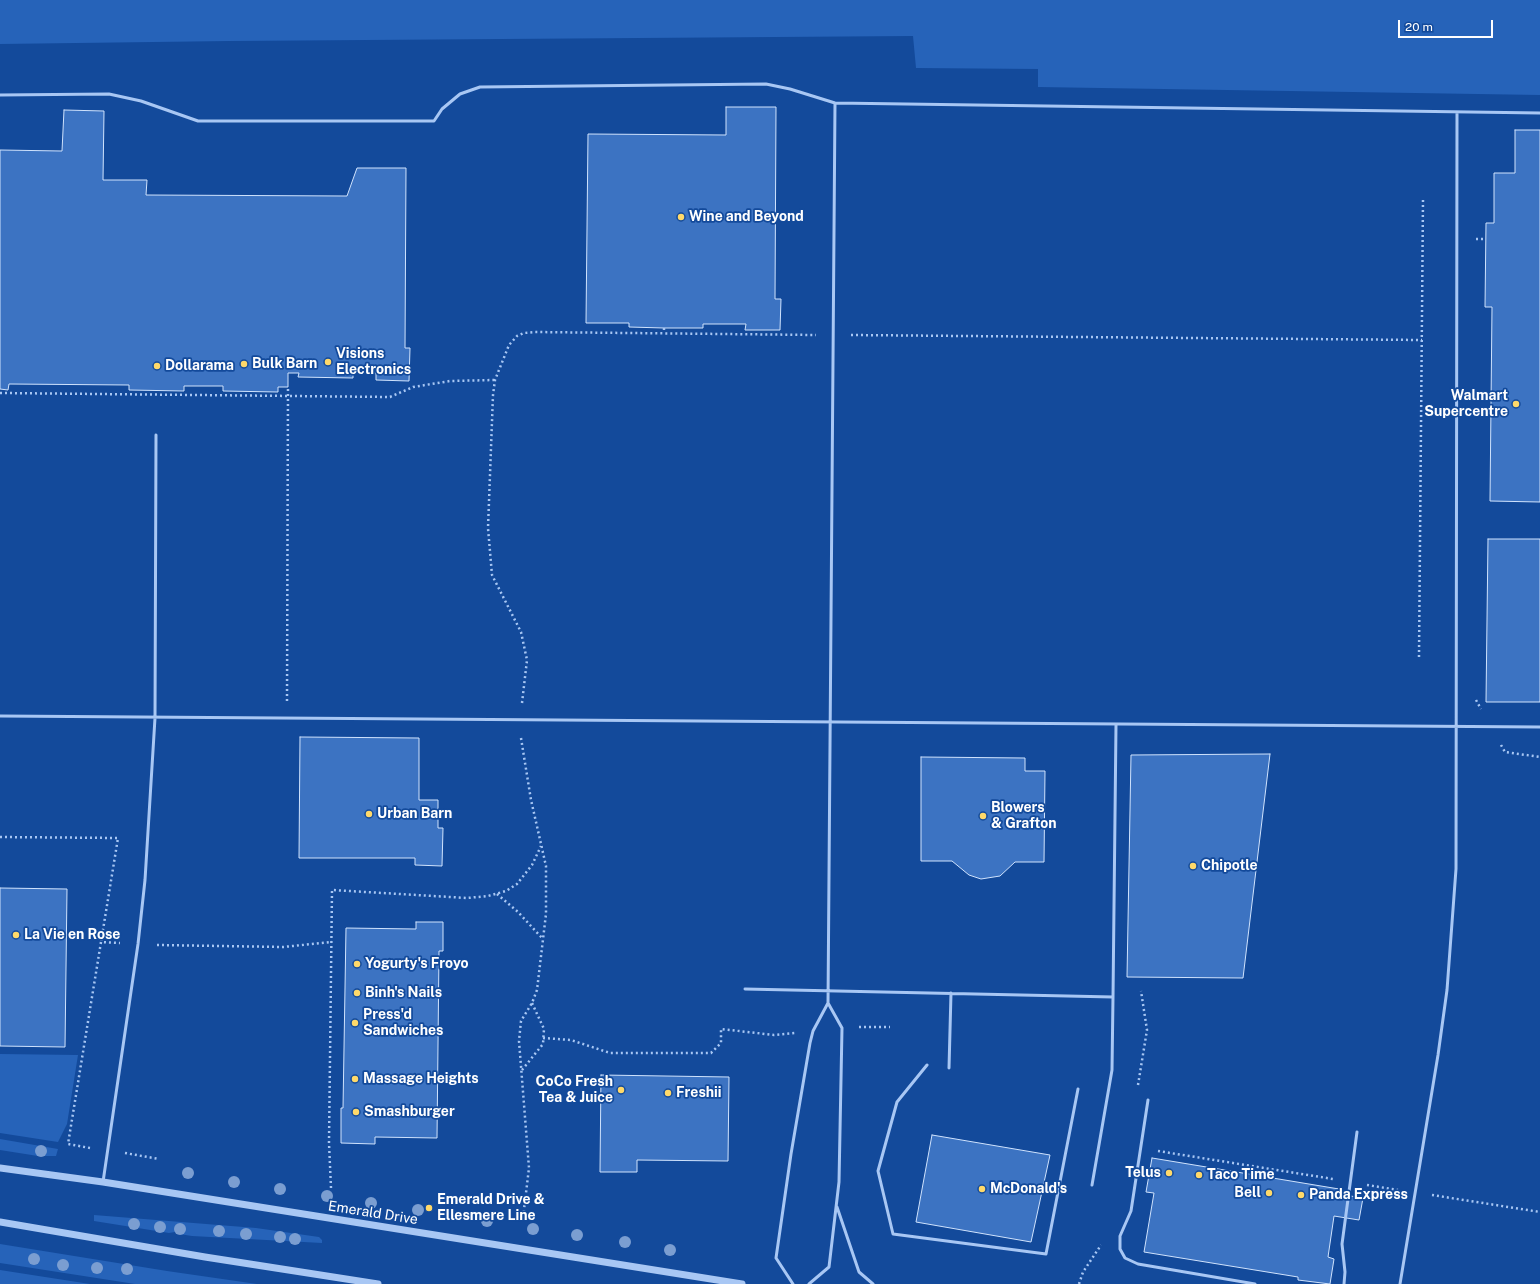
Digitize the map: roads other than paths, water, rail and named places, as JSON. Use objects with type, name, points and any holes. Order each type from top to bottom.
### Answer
[{"type":"street","name":"Emerald Drive","points":[[0,1168],[103,1182],[742,1284]]},
{"type":"street","points":[[0,1222],[205,1258],[378,1284]]},
{"type":"lane","points":[[0,95],[109,94],[141,101],[198,121],[434,121],[442,109],[460,94],[480,86],[766,84],[790,89],[835,103],[1540,114]]},
{"type":"lane","points":[[793,1284],[776,1258],[792,1146],[810,1043],[813,1031],[828,1003],[835,103]]},
{"type":"lane","points":[[1400,1284],[1438,1055],[1447,990],[1456,869],[1457,113]]},
{"type":"lane","points":[[103,1182],[146,880],[155,718],[156,435]]},
{"type":"lane","points":[[0,716],[1540,728]]},
{"type":"lane","points":[[1092,1185],[1112,1070],[1116,725]]},
{"type":"lane","points":[[744,989],[1113,997]]},
{"type":"lane","points":[[949,1068],[951,993]]},
{"type":"lane","points":[[809,1284],[829,1267],[837,1206],[842,1028],[828,1003]]},
{"type":"lane","points":[[927,1065],[897,1102],[878,1171],[893,1234],[1046,1254],[1078,1089]]},
{"type":"lane","points":[[1148,1100],[1131,1211],[1120,1236],[1120,1248],[1125,1258],[1138,1264],[1255,1284]]},
{"type":"lane","points":[[1344,1284],[1345,1272],[1342,1244],[1357,1132]]},
{"type":"lane","points":[[837,1206],[860,1272],[872,1284]]},
{"type":"place","name":"Wine and Beyond","points":[[681,217]]},
{"type":"place","name":"Visions Electronics","points":[[328,362]]},
{"type":"place","name":"Bulk Barn","points":[[244,364]]},
{"type":"place","name":"Dollarama","points":[[157,366]]},
{"type":"place","name":"Walmart Supercentre","points":[[1516,404]]},
{"type":"place","name":"Urban Barn","points":[[369,814]]},
{"type":"place","name":"Blowers & Grafton","points":[[983,816]]},
{"type":"place","name":"Chipotle","points":[[1193,866]]},
{"type":"place","name":"La Vie en Rose","points":[[16,935]]},
{"type":"place","name":"Yogurty's Froyo","points":[[357,964]]},
{"type":"place","name":"Binh's Nails","points":[[357,993]]},
{"type":"place","name":"Press'd Sandwiches","points":[[355,1023]]},
{"type":"place","name":"Massage Heights","points":[[355,1079]]},
{"type":"place","name":"CoCo Fresh Tea & Juice","points":[[621,1090]]},
{"type":"place","name":"Freshii","points":[[668,1093]]},
{"type":"place","name":"Smashburger","points":[[356,1112]]},
{"type":"place","name":"Telus","points":[[1169,1173]]},
{"type":"place","name":"Taco Time","points":[[1199,1175]]},
{"type":"place","name":"McDonald's","points":[[982,1189]]},
{"type":"place","name":"Bell","points":[[1269,1193]]},
{"type":"place","name":"Panda Express","points":[[1301,1195]]},
{"type":"place","name":"Emerald Drive & Ellesmere Line","points":[[429,1208]]}]
